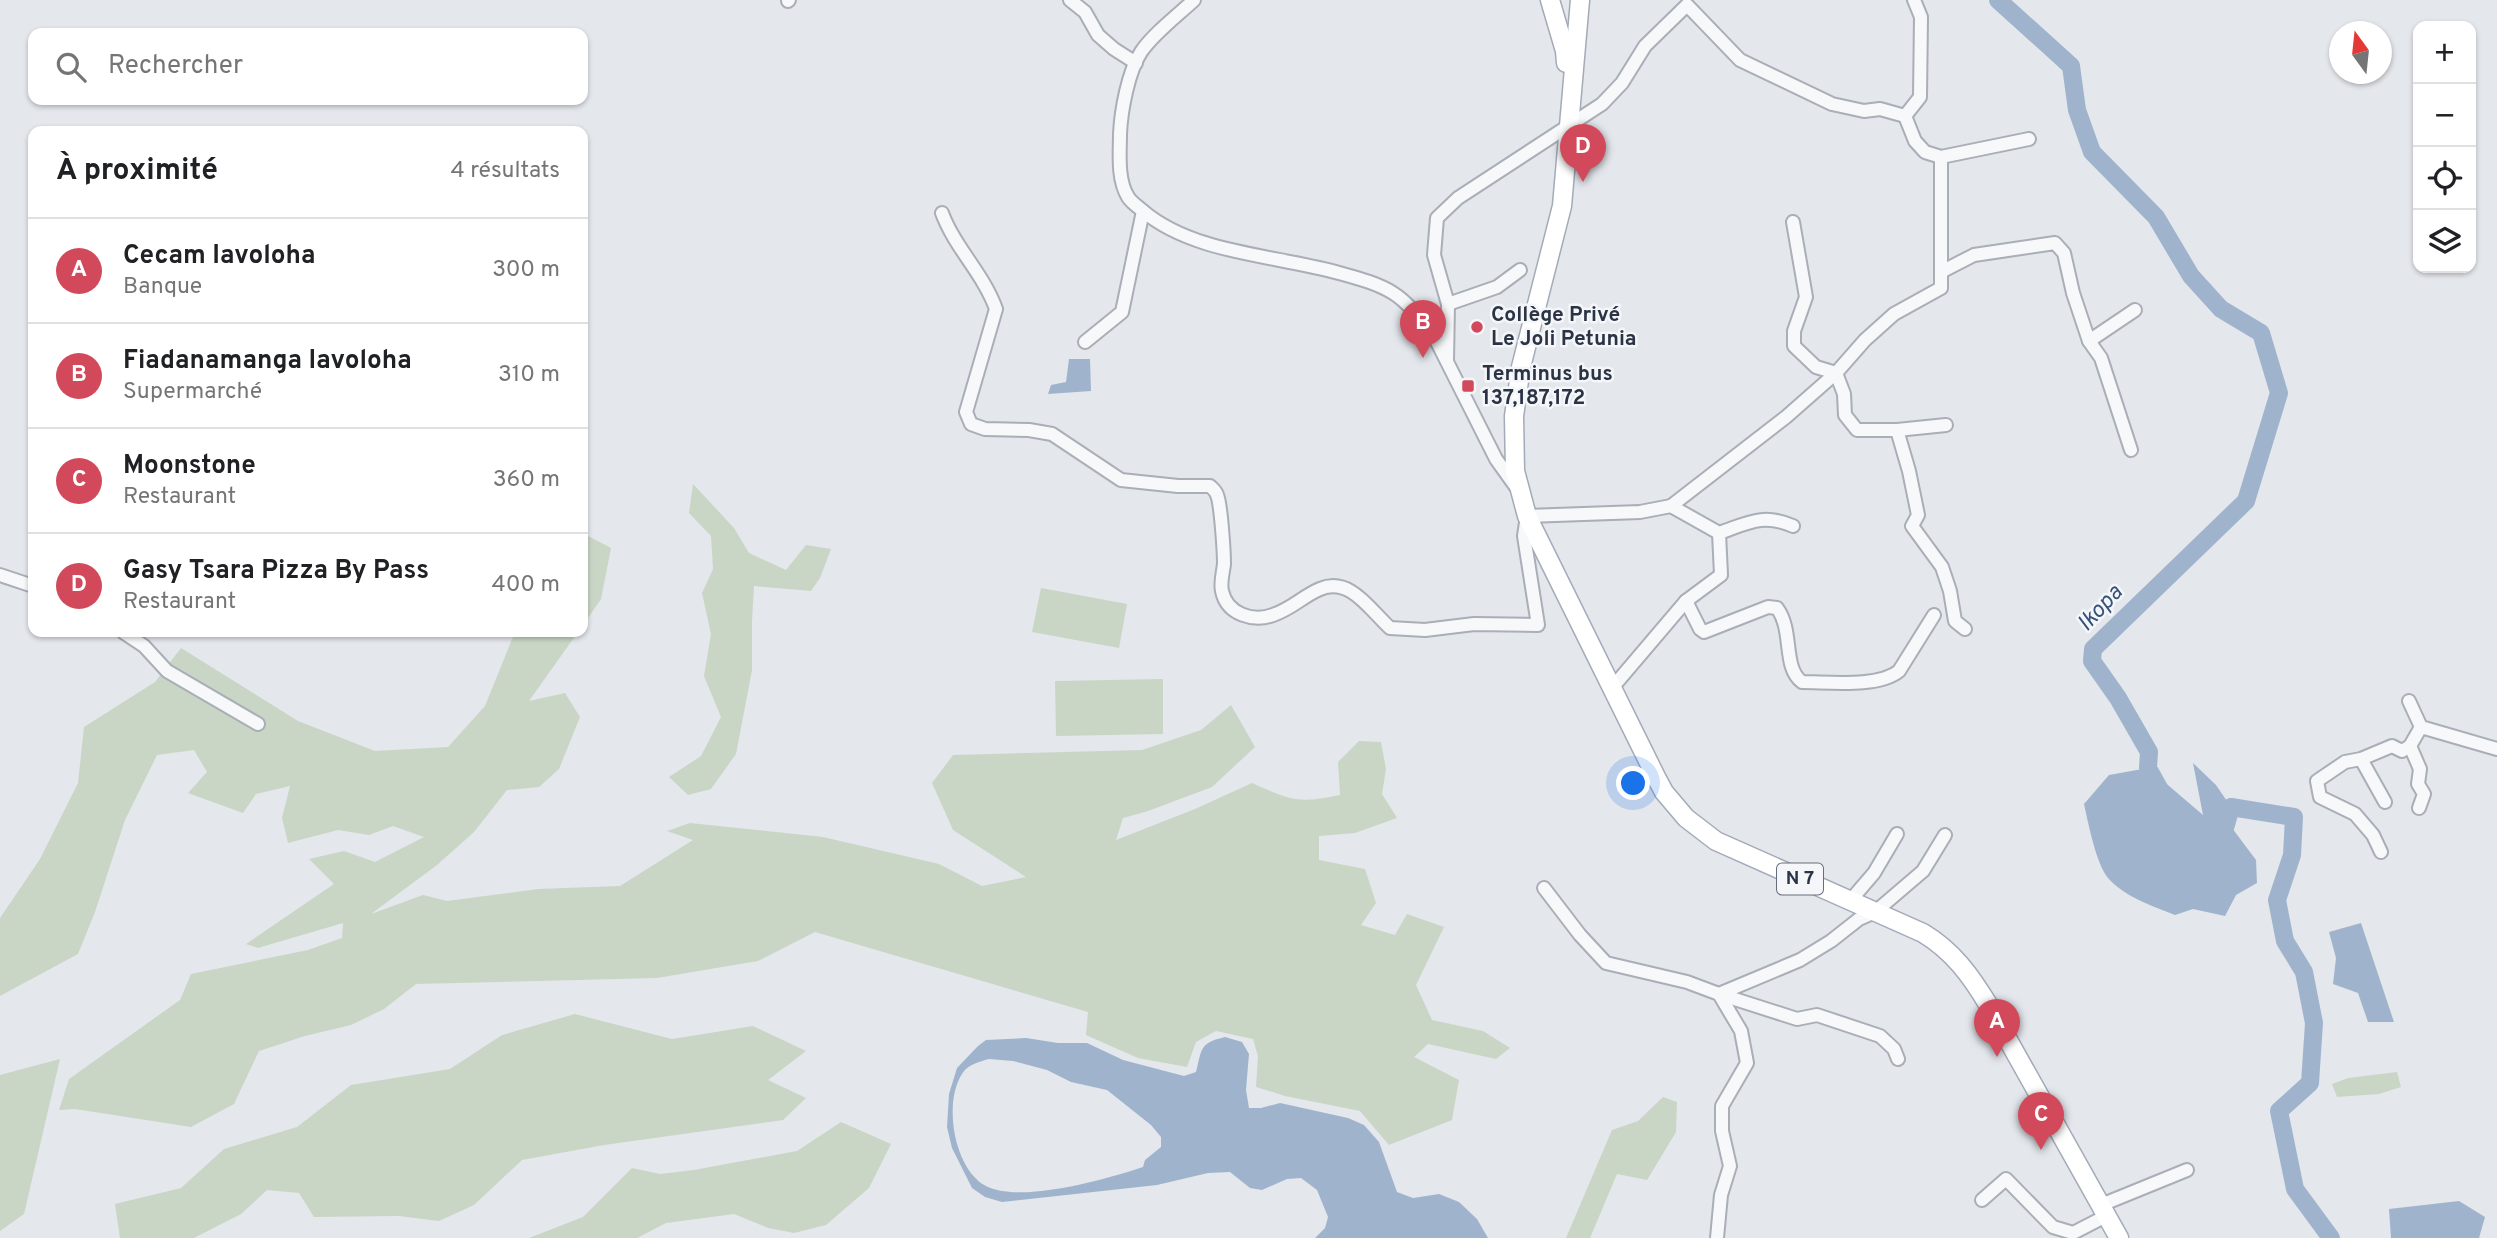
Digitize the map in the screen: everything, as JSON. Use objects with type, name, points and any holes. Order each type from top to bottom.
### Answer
[{"type":"main road","points":[[1550,0],[1565,51],[1569,117]]},
{"type":"main road","points":[[1569,117],[1580,0]]},
{"type":"main road","name":"N 7","points":[[1569,117],[1562,205],[1519,379],[1513,434],[1515,471],[1527,516],[1664,792],[1700,831],[1732,849],[1940,943],[1970,976],[2119,1238]]},
{"type":"street","points":[[1070,0],[1085,12],[1098,35],[1136,63]]},
{"type":"street","points":[[1194,0],[1142,52],[1136,63],[1127,91],[1121,125],[1122,179],[1128,197],[1158,223],[1188,237],[1237,251],[1309,264],[1347,275],[1394,294],[1434,335],[1496,459],[1519,491]]},
{"type":"street","points":[[1905,116],[1920,97],[1921,17],[1914,0]]},
{"type":"street","points":[[1447,361],[1448,304],[1434,256],[1437,218],[1458,198],[1569,117],[1602,104],[1622,83],[1645,46],[1686,2],[1740,60],[1832,104],[1864,111],[1880,109],[1905,116]]},
{"type":"street","points":[[1905,116],[1915,141],[1925,152],[1941,157],[2029,139]]},
{"type":"street","points":[[942,213],[950,234],[979,273],[996,309],[967,412],[971,424],[985,429],[1029,430],[1052,434],[1121,480],[1178,486],[1210,486],[1217,495],[1224,561],[1222,591],[1228,604],[1240,614],[1253,619],[1266,618],[1289,610],[1320,589],[1334,586],[1349,588],[1390,628],[1425,630],[1474,624],[1538,625],[1524,536],[1527,516],[1640,513],[1671,506],[1786,417],[1836,373],[1894,314],[1941,288],[1941,157]]},
{"type":"street","points":[[1085,342],[1122,312],[1143,211]]},
{"type":"street","points":[[1793,222],[1806,297],[1794,331],[1794,346],[1816,368],[1836,373]]},
{"type":"street","points":[[1941,272],[1974,255],[2055,243],[2064,253],[2073,293],[2090,341],[2101,358],[2131,450]]},
{"type":"street","points":[[1448,304],[1497,287],[1520,270]]},
{"type":"street","points":[[2090,341],[2135,310]]},
{"type":"street","points":[[1836,373],[1844,394],[1845,415],[1857,430],[1897,430],[1946,425]]},
{"type":"street","points":[[1897,430],[1918,515],[1912,526],[1942,567],[1950,591],[1955,621],[1965,629]]},
{"type":"street","points":[[1671,506],[1719,533],[1759,520],[1777,519],[1793,526]]},
{"type":"street","points":[[1612,688],[1686,601],[1721,575],[1719,533]]},
{"type":"street","points":[[0,575],[28,584]]},
{"type":"street","points":[[1686,601],[1704,632],[1768,607],[1777,608],[1788,632],[1791,666],[1795,677],[1802,682],[1874,681],[1891,678],[1899,671],[1934,615]]},
{"type":"street","points":[[130,637],[144,646],[167,671],[258,724]]},
{"type":"street","points":[[2409,701],[2421,726],[2497,749]]},
{"type":"street","points":[[2381,852],[2373,835],[2355,814],[2320,797],[2317,781],[2345,762],[2361,759],[2392,746],[2402,751],[2410,746],[2421,726]]},
{"type":"street","points":[[2410,746],[2420,769],[2418,785],[2424,794],[2419,808]]},
{"type":"street","points":[[2361,759],[2385,802]]},
{"type":"street","points":[[1850,901],[1874,873],[1897,834]]},
{"type":"street","points":[[1719,994],[1800,960],[1859,919],[1875,912],[1923,871],[1945,835]]},
{"type":"street","points":[[1544,888],[1580,935],[1606,963],[1687,982],[1797,1020],[1817,1015],[1880,1035],[1895,1049],[1898,1059]]},
{"type":"street","points":[[1717,1238],[1721,1195],[1730,1166],[1722,1131],[1722,1106],[1747,1063],[1741,1031],[1719,994]]},
{"type":"street","points":[[1982,1200],[2006,1179],[2053,1227],[2072,1236],[2103,1210],[2186,1170]]},
{"type":"green space","points":[[693,484],[734,528],[749,553],[786,570],[806,545],[831,549],[820,578],[811,591],[754,586],[752,670],[736,754],[711,789],[688,795],[669,777],[701,756],[721,717],[704,676],[711,634],[702,593],[713,569],[711,536],[689,513]]},
{"type":"green space","points":[[588,536],[611,548],[601,599],[588,618]]},
{"type":"green space","points":[[1041,588],[1127,604],[1119,648],[1032,632]]},
{"type":"green space","points":[[513,637],[574,637],[529,701],[565,693],[580,717],[559,769],[539,787],[507,790],[474,832],[437,865],[371,914],[423,895],[447,901],[538,889],[620,886],[693,840],[667,831],[690,823],[823,837],[939,864],[982,886],[1026,877],[953,830],[932,783],[953,755],[1142,750],[1201,730],[1231,705],[1255,747],[1212,787],[1123,818],[1116,840],[1252,783],[1294,799],[1340,795],[1338,762],[1359,741],[1381,742],[1386,769],[1382,794],[1397,818],[1355,833],[1319,836],[1319,860],[1365,869],[1376,903],[1361,925],[1395,935],[1407,914],[1444,927],[1416,985],[1432,1020],[1483,1031],[1510,1048],[1496,1059],[1428,1044],[1414,1057],[1459,1080],[1452,1120],[1389,1145],[1360,1111],[1285,1096],[1256,1087],[1258,1056],[1253,1039],[1216,1031],[1196,1042],[1187,1067],[1138,1058],[1086,1035],[1088,1012],[815,932],[758,961],[657,978],[416,984],[384,1009],[351,1025],[259,1051],[234,1104],[191,1127],[75,1109],[59,1110],[69,1079],[180,1000],[191,974],[308,950],[342,938],[343,923],[258,948],[246,944],[334,884],[309,859],[344,851],[375,862],[424,837],[393,826],[369,835],[338,830],[288,843],[282,818],[290,786],[256,794],[243,813],[188,793],[207,772],[194,750],[157,755],[125,820],[95,912],[78,954],[0,996],[0,918],[40,859],[78,783],[84,727],[155,682],[181,648],[298,721],[375,751],[448,747],[485,706]]},
{"type":"green space","points":[[1163,679],[1163,734],[1056,736],[1055,681]]},
{"type":"green space","points":[[575,1014],[672,1039],[753,1026],[806,1051],[768,1080],[806,1098],[783,1120],[604,1145],[522,1160],[474,1205],[439,1221],[399,1216],[314,1217],[299,1193],[267,1190],[241,1214],[194,1238],[120,1238],[115,1204],[181,1188],[224,1149],[297,1127],[351,1085],[450,1069],[502,1035]]},
{"type":"green space","points":[[60,1059],[24,1214],[0,1231],[0,1075]]},
{"type":"green space","points":[[2397,1072],[2401,1087],[2379,1094],[2337,1097],[2332,1084],[2348,1078]]},
{"type":"green space","points":[[1663,1097],[1677,1102],[1676,1132],[1647,1180],[1617,1174],[1590,1238],[1566,1238],[1612,1130],[1638,1121]]},
{"type":"green space","points":[[841,1122],[891,1144],[869,1188],[826,1225],[794,1233],[768,1228],[734,1214],[666,1223],[637,1238],[529,1238],[583,1217],[632,1168],[660,1174],[797,1151]]},
{"type":"water","points":[[1069,359],[1090,359],[1091,391],[1048,394],[1051,385],[1066,382]]},
{"type":"water","points":[[2193,763],[2216,785],[2231,807],[2232,828],[2256,860],[2257,883],[2236,895],[2225,916],[2193,909],[2175,915],[2122,891],[2108,878],[2100,863],[2084,804],[2109,775],[2148,768],[2203,815]]},
{"type":"water","points":[[2361,923],[2394,1022],[2368,1022],[2358,993],[2333,984],[2336,958],[2329,932]]},
{"type":"water","points":[[1225,1037],[1242,1042],[1249,1054],[1246,1090],[1249,1108],[1280,1103],[1348,1118],[1364,1125],[1379,1142],[1397,1192],[1413,1198],[1439,1194],[1459,1202],[1477,1219],[1488,1238],[1315,1238],[1325,1228],[1328,1217],[1317,1190],[1301,1178],[1287,1179],[1262,1190],[1250,1188],[1230,1172],[1208,1173],[1157,1185],[1002,1202],[985,1197],[972,1188],[952,1148],[947,1127],[949,1094],[957,1068],[986,1040],[1026,1038],[1058,1043],[1087,1043],[1123,1060],[1184,1076],[1196,1072],[1206,1045]],"holes":[[[989,1059],[1013,1061],[1047,1070],[1071,1082],[1107,1090],[1151,1125],[1161,1137],[1161,1147],[1145,1160],[1143,1167],[1064,1188],[1020,1192],[1001,1191],[986,1186],[975,1177],[959,1151],[953,1118],[956,1086],[964,1071],[974,1064]]]},
{"type":"water","points":[[2459,1201],[2485,1217],[2479,1238],[2391,1238],[2389,1209]]},
{"type":"waterway","name":"Ikopa","points":[[1998,0],[2071,66],[2077,110],[2092,152],[2156,217],[2191,276],[2221,309],[2261,333],[2279,393],[2246,501],[2093,649],[2092,661],[2118,698],[2149,752],[2148,768],[2159,788]]},
{"type":"waterway","name":"Ikopa","points":[[2225,828],[2231,807],[2294,817],[2292,855],[2277,900],[2285,941],[2304,972],[2314,1023],[2310,1083],[2279,1111],[2295,1189],[2331,1238]]},
{"type":"place","name":"Gasy Tsara Pizza By Pass","points":[[1583,182]]},
{"type":"place","name":"Collège Privé Le Joli Petunia","points":[[1477,327]]},
{"type":"place","name":"Fiadanamanga Iavoloha","points":[[1423,358]]},
{"type":"place","name":"Terminus bus 137,187,172","points":[[1468,386]]},
{"type":"place","name":"Cecam Iavoloha","points":[[1997,1057]]},
{"type":"place","name":"Moonstone","points":[[2041,1150]]}]
